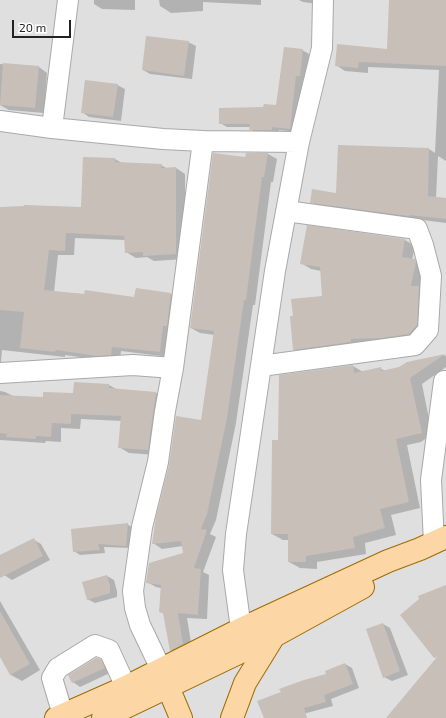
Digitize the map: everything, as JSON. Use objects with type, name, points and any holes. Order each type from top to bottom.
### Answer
[{"type":"main road","points":[[104,718],[241,628],[388,561],[433,543]]},
{"type":"main road","points":[[59,717],[126,687],[164,678],[274,636],[366,585],[395,571],[433,543]]},
{"type":"main road","points":[[232,718],[245,683],[274,636]]},
{"type":"main road","points":[[164,678],[181,718]]},
{"type":"street","points":[[52,128],[68,0]]},
{"type":"street","points":[[241,628],[233,570],[236,534],[275,270],[299,142],[322,48],[323,0]]},
{"type":"street","points":[[0,121],[52,128],[163,139],[299,142]]},
{"type":"street","points":[[164,678],[140,625],[135,608],[133,592],[142,527],[158,462],[173,368],[203,141]]},
{"type":"street","points":[[261,366],[414,345],[428,330],[431,276],[417,229],[286,211]]},
{"type":"street","points":[[0,373],[133,365],[173,368]]},
{"type":"street","points":[[433,543],[431,480],[444,381]]},
{"type":"street","points":[[59,717],[52,678],[58,668],[95,645],[109,650],[126,687]]},
{"type":"shaded area","points":[[0,0],[446,0],[446,718],[0,718]]},
{"type":"building","points":[[389,0],[446,0],[446,66],[359,62],[358,68],[335,66],[337,44],[387,49]]},
{"type":"building","points":[[146,36],[189,41],[184,76],[142,70]]},
{"type":"building","points":[[284,47],[303,49],[300,76],[296,76],[290,129],[272,127],[272,130],[249,130],[250,124],[219,124],[219,108],[263,107],[264,104],[276,105]]},
{"type":"building","points":[[3,63],[39,66],[35,108],[0,105]]},
{"type":"building","points":[[85,80],[118,84],[113,117],[81,113]]},
{"type":"building","points":[[338,145],[429,148],[428,196],[446,198],[446,219],[409,216],[310,203],[312,189],[336,193]]},
{"type":"building","points":[[213,153],[245,157],[246,153],[268,153],[264,177],[262,177],[246,300],[244,300],[227,418],[207,514],[201,529],[207,530],[194,568],[201,569],[198,615],[178,613],[183,644],[170,651],[163,613],[159,612],[161,585],[146,583],[149,563],[183,553],[181,541],[152,544],[156,517],[169,465],[176,416],[201,420],[214,331],[190,328]]},
{"type":"building","points":[[83,157],[115,158],[115,162],[162,164],[161,168],[176,167],[176,254],[143,256],[143,252],[125,253],[124,236],[66,233],[65,251],[49,250],[44,290],[84,294],[85,290],[134,297],[136,288],[171,293],[167,326],[163,326],[160,352],[112,347],[111,355],[97,356],[56,350],[55,352],[20,348],[24,312],[0,310],[0,207],[24,205],[81,207]]},
{"type":"building","points":[[307,225],[405,239],[402,257],[415,259],[416,262],[411,286],[419,286],[417,325],[409,334],[382,338],[351,339],[351,342],[293,350],[290,316],[293,316],[291,299],[322,296],[320,267],[300,264]]},
{"type":"building","points":[[445,354],[410,378],[422,433],[396,439],[409,502],[380,509],[385,528],[353,537],[355,548],[306,556],[306,562],[288,562],[288,534],[271,534],[272,440],[278,440],[279,375],[353,365],[354,373],[381,367],[381,371],[399,367],[407,362]]},
{"type":"building","points":[[74,382],[109,384],[109,388],[156,392],[148,450],[118,448],[121,416],[71,414],[71,424],[52,423],[51,437],[36,436],[36,439],[6,437],[7,434],[0,433],[0,395],[43,397],[43,392],[73,393]]},
{"type":"building","points":[[128,523],[126,546],[98,544],[100,550],[73,552],[71,529]]},
{"type":"building","points":[[34,538],[43,556],[0,578],[0,555]]},
{"type":"building","points":[[107,575],[110,593],[87,600],[82,582]]},
{"type":"building","points":[[446,585],[446,718],[386,718],[437,657],[434,658],[400,615],[419,599],[418,596]]},
{"type":"building","points":[[0,611],[30,664],[10,675],[0,657]]},
{"type":"building","points":[[383,623],[400,671],[383,678],[366,629]]},
{"type":"building","points":[[96,658],[101,659],[105,668],[72,683],[68,675]]},
{"type":"building","points":[[345,663],[353,684],[324,695],[326,702],[304,708],[307,718],[264,718],[257,701],[281,692],[279,689],[326,674],[325,671]]}]
